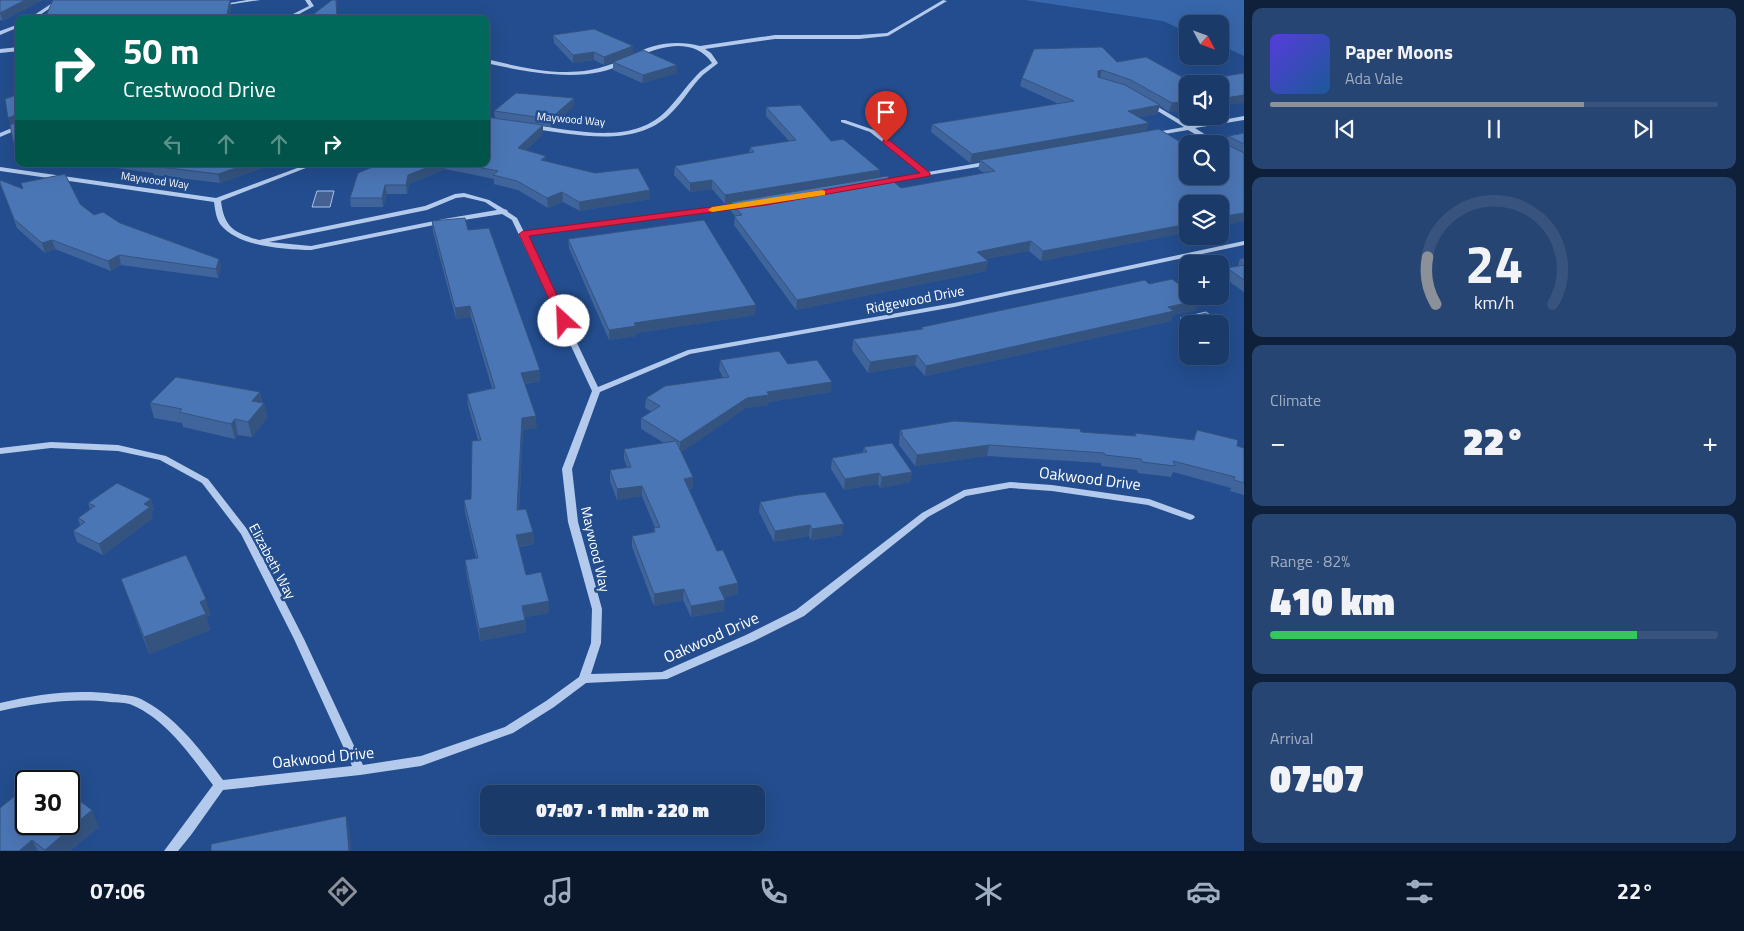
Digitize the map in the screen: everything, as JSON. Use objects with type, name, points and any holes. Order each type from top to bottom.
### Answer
[{"type":"street","points":[[36,15],[60,0]]},
{"type":"street","points":[[215,6],[258,0]]},
{"type":"street","points":[[293,15],[312,6],[307,0]]},
{"type":"street","points":[[490,63],[519,69],[568,74],[608,68],[662,45],[699,48],[775,38],[859,37],[888,34],[945,1]]},
{"type":"street","points":[[0,33],[15,27]]},
{"type":"street","name":"Maywood Way","points":[[525,126],[592,134],[627,132],[655,124],[676,105],[697,77],[715,63],[711,54],[699,48]]},
{"type":"street","points":[[0,51],[15,49]]},
{"type":"street","points":[[1142,100],[1201,135]]},
{"type":"street","points":[[1141,136],[1244,118]]},
{"type":"street","points":[[843,121],[872,131],[927,174]]},
{"type":"street","points":[[0,135],[15,129]]},
{"type":"street","points":[[870,184],[995,162]]},
{"type":"street","name":"Maywood Way","points":[[0,170],[217,200],[305,167]]},
{"type":"street","points":[[258,242],[426,208],[455,196],[474,197],[515,219],[596,391]]},
{"type":"street","points":[[217,200],[222,222],[231,230],[258,242],[290,248],[310,248],[444,221],[505,212]]},
{"type":"street","points":[[523,234],[746,205]]},
{"type":"street","name":"Ridgewood Drive","points":[[596,391],[688,352],[954,305],[1244,243]]},
{"type":"street","name":"Maywood Way","points":[[584,679],[596,643],[597,609],[573,522],[567,469],[596,391]]},
{"type":"street","name":"Elizabeth Way","points":[[0,451],[51,445],[118,448],[163,458],[205,481],[245,533],[299,639],[360,770]]},
{"type":"street","name":"Oakwood Drive","points":[[220,785],[360,770],[421,761],[509,730],[550,704],[584,679],[662,676],[750,638],[800,613],[925,516],[964,493],[1010,485],[1061,489],[1149,502],[1190,517]]},
{"type":"street","points":[[0,707],[34,699],[88,694],[135,701],[171,728],[191,747],[220,785],[187,832],[170,851]]},
{"type":"shaded area","points":[[1025,0],[1244,0],[1244,56],[1229,49],[1229,15],[1179,15],[1179,28],[1163,21]]},
{"type":"shaded area","points":[[317,191],[334,191],[330,207],[312,207]]},
{"type":"shaded area","points":[[1206,312],[1210,315],[1193,315]]},
{"type":"building","points":[[0,0],[25,0],[0,13]]},
{"type":"building","points":[[53,0],[230,0],[227,15],[46,15]]},
{"type":"building","points":[[332,0],[336,0],[337,15],[312,15]]},
{"type":"building","points":[[594,29],[633,46],[604,57],[594,52],[573,55],[553,35]]},
{"type":"building","points":[[1102,47],[1117,62],[1146,57],[1179,75],[1179,102],[1172,103],[1131,80],[1102,70],[1098,71],[1098,77],[1125,85],[1160,105],[1128,111],[1149,123],[972,154],[932,124],[1074,101],[1022,78],[1034,49]]},
{"type":"building","points":[[643,50],[677,65],[643,75],[613,62]]},
{"type":"building","points":[[1244,73],[1244,95],[1229,98],[1229,75]]},
{"type":"building","points":[[516,93],[574,98],[550,119],[494,111]]},
{"type":"building","points":[[15,95],[15,115],[8,118],[5,99]]},
{"type":"building","points":[[800,105],[831,141],[843,139],[880,170],[725,195],[712,180],[690,183],[675,166],[754,152],[750,147],[796,140],[766,107]]},
{"type":"building","points":[[490,118],[543,125],[518,148],[546,156],[541,160],[595,173],[638,168],[650,190],[579,202],[562,192],[547,198],[517,181],[493,175],[498,171],[477,167],[490,167]]},
{"type":"building","points":[[15,123],[15,145],[14,145],[10,125]]},
{"type":"building","points":[[1159,129],[1179,141],[1179,185],[1229,185],[1229,146],[1244,153],[1244,213],[1229,216],[1229,195],[1179,195],[1179,226],[1043,251],[1031,241],[977,252],[988,261],[797,300],[734,216],[742,215],[731,202],[887,176],[901,188],[995,171],[980,160]]},
{"type":"building","points":[[1244,133],[1244,144],[1229,136]]},
{"type":"building","points":[[160,167],[239,167],[218,174]]},
{"type":"building","points":[[373,167],[428,167],[408,175],[406,185],[385,185],[382,198],[350,198],[358,173]]},
{"type":"building","points":[[65,174],[80,204],[94,215],[103,212],[120,223],[219,259],[216,269],[119,255],[108,261],[52,240],[42,243],[14,219],[0,180],[23,189],[21,183]]},
{"type":"building","points":[[465,218],[468,230],[489,228],[540,370],[521,373],[536,416],[522,418],[517,510],[526,509],[533,532],[516,535],[526,575],[541,572],[549,601],[522,606],[525,620],[479,629],[465,560],[478,558],[464,500],[471,499],[472,441],[481,440],[467,394],[495,388],[470,306],[455,308],[432,221]]},
{"type":"building","points":[[704,220],[756,305],[634,323],[636,326],[609,330],[568,239]]},
{"type":"building","points":[[1244,265],[1244,280],[1229,269],[1229,268]]},
{"type":"building","points":[[1172,279],[1179,284],[1179,305],[1168,307],[1174,311],[926,366],[917,355],[870,362],[853,339],[923,329],[922,327],[1145,280],[1149,284]]},
{"type":"building","points":[[779,351],[788,364],[817,360],[832,382],[767,392],[769,395],[747,398],[680,442],[641,418],[660,406],[646,398],[665,386],[729,377],[720,360]]},
{"type":"building","points":[[176,377],[260,392],[252,401],[264,403],[248,422],[235,419],[231,424],[179,412],[182,409],[150,403]]},
{"type":"building","points":[[954,421],[1080,429],[1081,432],[1136,436],[1135,433],[1194,440],[1197,430],[1238,440],[1237,446],[1244,448],[1244,483],[1234,480],[1235,477],[1173,461],[1175,466],[1142,462],[1141,459],[1105,455],[1104,453],[989,445],[917,455],[900,430]]},
{"type":"building","points":[[676,441],[693,477],[684,479],[717,551],[723,550],[738,583],[719,587],[725,600],[691,606],[684,589],[654,594],[632,536],[655,532],[654,528],[660,527],[642,486],[617,489],[610,470],[631,467],[624,449]]},
{"type":"building","points":[[892,443],[912,472],[882,477],[879,473],[845,479],[832,458],[867,452],[864,447]]},
{"type":"building","points":[[117,483],[151,499],[144,504],[150,507],[99,544],[73,531],[85,522],[78,518],[95,506],[88,503]]},
{"type":"building","points":[[825,492],[844,524],[812,529],[810,525],[775,531],[760,502],[798,495]]},
{"type":"building","points":[[186,555],[206,599],[200,602],[206,614],[144,637],[121,579]]},
{"type":"building","points":[[15,796],[15,835],[63,835],[45,850],[32,840],[19,851],[0,851],[0,808]]},
{"type":"building","points":[[80,801],[92,810],[80,820]]},
{"type":"building","points":[[346,816],[349,851],[211,851],[211,844]]},
{"type":"slow traffic","points":[[712,210],[822,193]]},
{"type":"route","points":[[564,321],[523,234],[766,203],[927,174],[886,142]]}]
